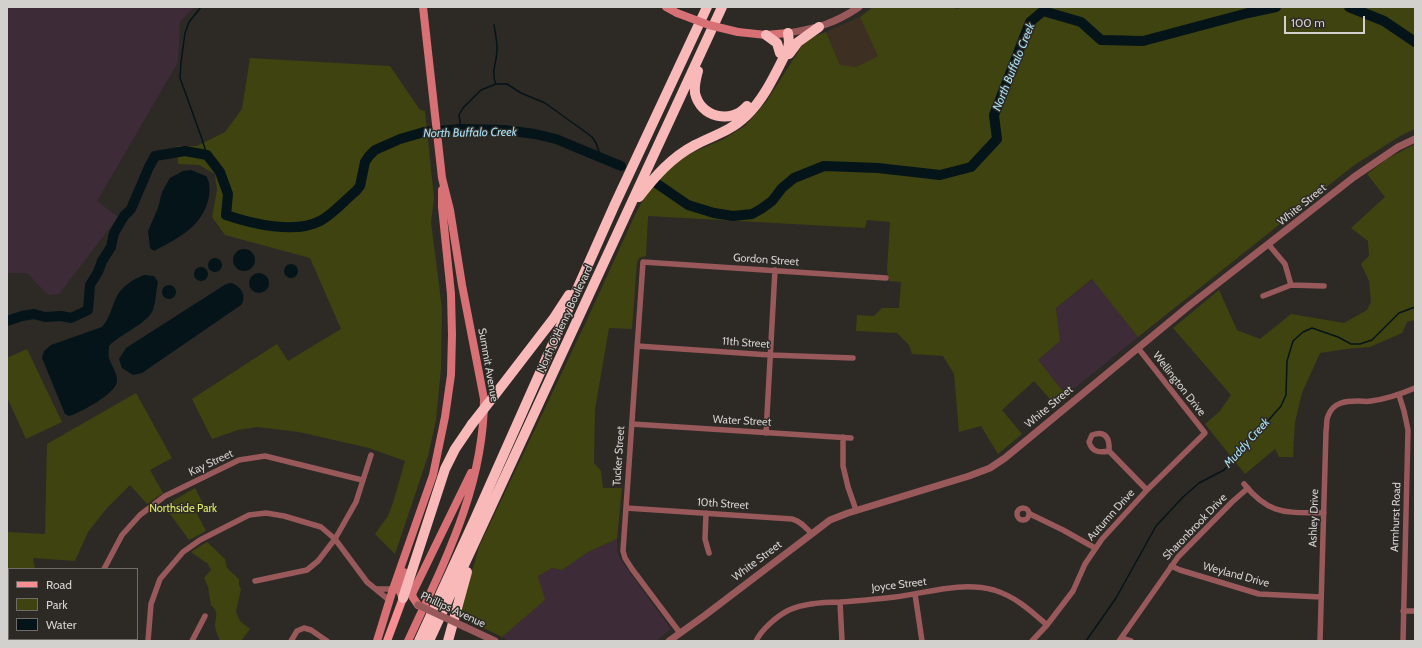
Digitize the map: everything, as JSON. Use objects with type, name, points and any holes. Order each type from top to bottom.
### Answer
[{"type":"highway","name":"North O'Henry Boulevard","points":[[419,641],[585,270],[707,7]]},
{"type":"highway","name":"North O'Henry Boulevard","points":[[429,641],[626,214],[710,36],[722,7]]},
{"type":"highway","points":[[710,36],[695,82],[695,93],[699,103],[705,111],[718,116],[727,117],[738,114],[745,108],[781,58],[798,42],[819,27]]},
{"type":"highway","points":[[626,214],[653,179],[676,156],[695,144],[730,129],[745,117],[759,101],[781,58],[788,33]]},
{"type":"highway","points":[[766,34],[777,43],[781,58]]},
{"type":"highway","points":[[402,598],[445,469],[455,449],[472,424],[554,318],[585,270]]},
{"type":"highway","points":[[448,641],[476,541]]},
{"type":"main road","name":"Summit Avenue","points":[[377,641],[389,600],[433,475],[445,417],[451,375],[451,294],[442,207],[442,178],[423,7]]},
{"type":"main road","points":[[666,7],[677,13],[709,25],[738,32],[766,34],[788,33]]},
{"type":"main road","name":"Summit Avenue","points":[[408,641],[457,533],[469,499],[482,438],[484,399],[462,285],[450,210],[442,178]]},
{"type":"main road","points":[[418,605],[412,596],[413,592],[470,476],[480,452]]},
{"type":"main road","points":[[387,641],[402,598],[398,590],[414,538],[415,525]]},
{"type":"street","points":[[788,33],[819,27],[842,18],[858,7]]},
{"type":"street","name":"White Street","points":[[669,641],[830,520],[856,510],[969,476],[990,468],[1005,458],[1138,348],[1354,177],[1398,147],[1415,139]]},
{"type":"street","points":[[1269,245],[1285,264],[1291,285]]},
{"type":"street","name":"Gordon Street","points":[[643,262],[886,278]]},
{"type":"street","name":"Tucker Street","points":[[643,262],[623,551],[625,558],[680,632]]},
{"type":"street","points":[[766,433],[775,270]]},
{"type":"street","points":[[1263,296],[1291,285],[1324,286]]},
{"type":"street","name":"11th Street","points":[[637,346],[853,358]]},
{"type":"street","name":"Wellington Drive","points":[[1138,348],[1205,433]]},
{"type":"street","points":[[1398,395],[1415,388]]},
{"type":"street","name":"Ashley Drive","points":[[1320,641],[1326,431],[1328,416],[1334,406],[1342,402],[1369,402],[1398,395]]},
{"type":"street","name":"Armhurst Road","points":[[1398,395],[1404,411],[1408,430],[1403,641]]},
{"type":"street","name":"Water Street","points":[[632,424],[851,438]]},
{"type":"street","name":"Autumn Drive","points":[[1032,641],[1047,625],[1073,591],[1085,564],[1095,548],[1147,490],[1205,433]]},
{"type":"street","points":[[843,437],[843,466],[856,510]]},
{"type":"street","points":[[1108,451],[1147,490]]},
{"type":"street","points":[[255,581],[307,570],[318,562],[335,539],[356,502],[371,454]]},
{"type":"street","name":"Kay Street","points":[[104,568],[122,535],[140,515],[165,496],[239,460],[265,456],[362,480]]},
{"type":"street","name":"Sharonbrook Drive","points":[[1120,639],[1178,557],[1246,486],[1263,502],[1282,512],[1324,513]]},
{"type":"street","name":"10th Street","points":[[626,508],[792,519],[797,520],[812,534]]},
{"type":"street","points":[[148,641],[151,604],[160,579],[183,552],[200,540],[249,515],[266,513],[284,516],[321,527],[335,539],[367,582],[389,600]]},
{"type":"street","points":[[706,513],[705,539],[709,553]]},
{"type":"street","points":[[1030,514],[1095,548]]},
{"type":"street","name":"Weyland Drive","points":[[1171,566],[1259,594],[1321,597]]},
{"type":"street","name":"Joyce Street","points":[[756,641],[772,621],[789,610],[823,602],[840,602],[915,594],[952,587],[976,587],[994,590],[1024,604],[1047,625]]},
{"type":"street","points":[[375,588],[393,589]]},
{"type":"street","points":[[915,594],[922,641]]},
{"type":"street","name":"Phillips Avenue","points":[[402,598],[495,641]]},
{"type":"street","points":[[840,602],[842,641]]},
{"type":"street","points":[[1403,611],[1415,611]]},
{"type":"street","points":[[192,641],[205,616]]},
{"type":"street","points":[[291,641],[297,632],[304,628],[311,630],[327,641]]},
{"type":"street","points":[[1120,639],[1131,641]]},
{"type":"shaded area","points":[[7,7],[195,7],[180,21],[178,62],[97,201],[118,217],[59,294],[48,295],[27,273],[7,273]]},
{"type":"shaded area","points":[[860,17],[879,56],[856,67],[840,66],[826,32]]},
{"type":"shaded area","points":[[1093,279],[1138,337],[1066,395],[1038,360],[1060,341],[1056,308]]},
{"type":"shaded area","points":[[617,539],[617,551],[620,559],[671,629],[656,641],[510,641],[502,637],[544,600],[538,576],[552,568],[562,570],[588,552]]},
{"type":"green space","points":[[873,7],[951,7],[958,9],[961,7],[1415,7],[1415,129],[1400,136],[1353,166],[1138,337],[1092,279],[1056,308],[1060,341],[1038,360],[1066,395],[1055,405],[1034,381],[1002,410],[1022,434],[998,454],[981,426],[959,432],[954,374],[943,356],[912,354],[909,345],[897,333],[856,331],[857,315],[874,316],[882,308],[899,308],[901,282],[889,281],[887,270],[890,222],[867,220],[865,228],[648,216],[646,256],[639,258],[637,262],[632,329],[609,328],[595,409],[594,463],[601,471],[603,488],[622,488],[617,539],[588,552],[562,570],[552,568],[538,576],[545,600],[502,637],[459,616],[479,547],[635,215],[648,191],[664,172],[682,157],[724,139],[745,126],[766,102],[803,44],[812,37],[826,32],[840,65],[856,67],[878,56],[860,17]]},
{"type":"green space","points":[[250,58],[390,66],[420,110],[425,111],[434,198],[431,222],[442,309],[441,368],[436,420],[428,456],[395,554],[375,534],[388,516],[405,461],[369,448],[299,432],[257,427],[238,430],[212,439],[192,399],[277,344],[288,361],[341,329],[310,258],[225,235],[212,217],[217,190],[215,174],[199,165],[178,164],[177,146],[197,146],[225,132],[242,109]]},
{"type":"green space","points":[[1415,144],[1415,320],[1407,322],[1402,333],[1370,347],[1320,353],[1302,393],[1295,422],[1293,457],[1279,457],[1275,449],[1245,474],[1205,424],[1220,411],[1231,395],[1173,328],[1219,290],[1237,330],[1260,339],[1291,314],[1344,323],[1367,310],[1371,302],[1369,281],[1361,264],[1369,256],[1368,241],[1351,228],[1385,197],[1367,174],[1387,159]]},
{"type":"green space","points":[[27,349],[62,422],[26,439],[7,397],[7,358]]},
{"type":"green space","points":[[136,393],[172,458],[150,470],[163,493],[147,504],[130,485],[107,508],[88,532],[75,561],[33,558],[35,568],[8,568],[7,597],[7,532],[45,534],[47,444]]},
{"type":"green space","name":"Northside Park","points":[[195,488],[205,507],[196,512],[206,531],[189,540],[164,506]]},
{"type":"green space","points":[[207,542],[225,559],[227,568],[239,579],[241,589],[236,612],[240,621],[250,629],[241,641],[220,641],[215,624],[216,612],[214,607],[211,605],[208,587],[204,578],[211,570],[208,564],[191,552]]},
{"type":"water","points":[[191,170],[206,176],[209,183],[209,196],[202,215],[189,230],[181,236],[154,251],[150,248],[148,231],[158,208],[162,192],[170,178],[183,171]]},
{"type":"water","points":[[244,249],[252,252],[255,260],[252,268],[244,271],[236,268],[233,260],[236,252]]},
{"type":"water","points":[[212,258],[218,258],[222,262],[222,268],[218,272],[212,272],[208,268],[208,262]]},
{"type":"water","points":[[288,264],[294,264],[298,268],[298,274],[294,278],[288,278],[284,274],[284,268]]},
{"type":"water","points":[[198,267],[204,267],[208,271],[208,277],[204,281],[198,281],[194,277],[194,271]]},
{"type":"water","points":[[259,273],[266,276],[269,283],[266,290],[259,293],[252,290],[249,283],[252,276]]},
{"type":"water","points":[[144,275],[154,276],[158,282],[154,307],[150,315],[145,320],[109,346],[109,358],[117,379],[115,387],[104,397],[81,411],[69,416],[65,414],[42,358],[44,351],[51,345],[102,327],[111,312],[119,292],[129,283]]},
{"type":"water","points":[[231,283],[237,286],[242,292],[244,298],[241,305],[142,373],[133,375],[122,368],[119,359],[126,348],[226,284]]},
{"type":"water","points":[[166,285],[172,285],[176,289],[176,295],[172,299],[166,299],[162,295],[162,289]]},
{"type":"waterway","points":[[201,7],[189,22],[185,33],[180,78],[207,155]]},
{"type":"waterway","name":"North Buffalo Creek","points":[[656,183],[688,205],[714,213],[733,216],[752,214],[772,201],[782,188],[794,178],[824,166],[878,168],[940,175],[971,167],[997,139],[994,115],[1030,22],[1043,11],[1081,22],[1101,40],[1143,41],[1276,7]]},
{"type":"waterway","name":"North Buffalo Creek","points":[[1349,7],[1384,21],[1415,42]]},
{"type":"waterway","points":[[494,25],[497,44],[494,70],[494,79],[496,84]]},
{"type":"waterway","points":[[461,129],[459,115],[463,108],[481,90],[496,84],[507,84],[521,93],[545,103],[592,137],[596,143],[601,158]]},
{"type":"waterway","name":"North Buffalo Creek","points":[[7,321],[34,314],[45,317],[61,316],[71,318],[88,310],[90,285],[111,247],[114,233],[124,216],[131,209],[155,156],[185,151],[207,155],[220,172],[228,194],[226,215],[248,222],[286,227],[310,225],[325,218],[360,186],[365,162],[375,150],[400,139],[424,132],[461,129],[504,130],[535,134],[556,139],[621,166]]},
{"type":"waterway","name":"Muddy Creek","points":[[1086,641],[1116,598],[1156,526],[1183,497],[1199,483],[1224,470],[1234,459],[1243,444],[1266,423],[1281,406],[1286,395],[1287,361],[1293,341],[1303,332],[1312,328],[1338,337],[1351,344],[1360,344],[1372,340],[1399,313],[1415,307]]}]
